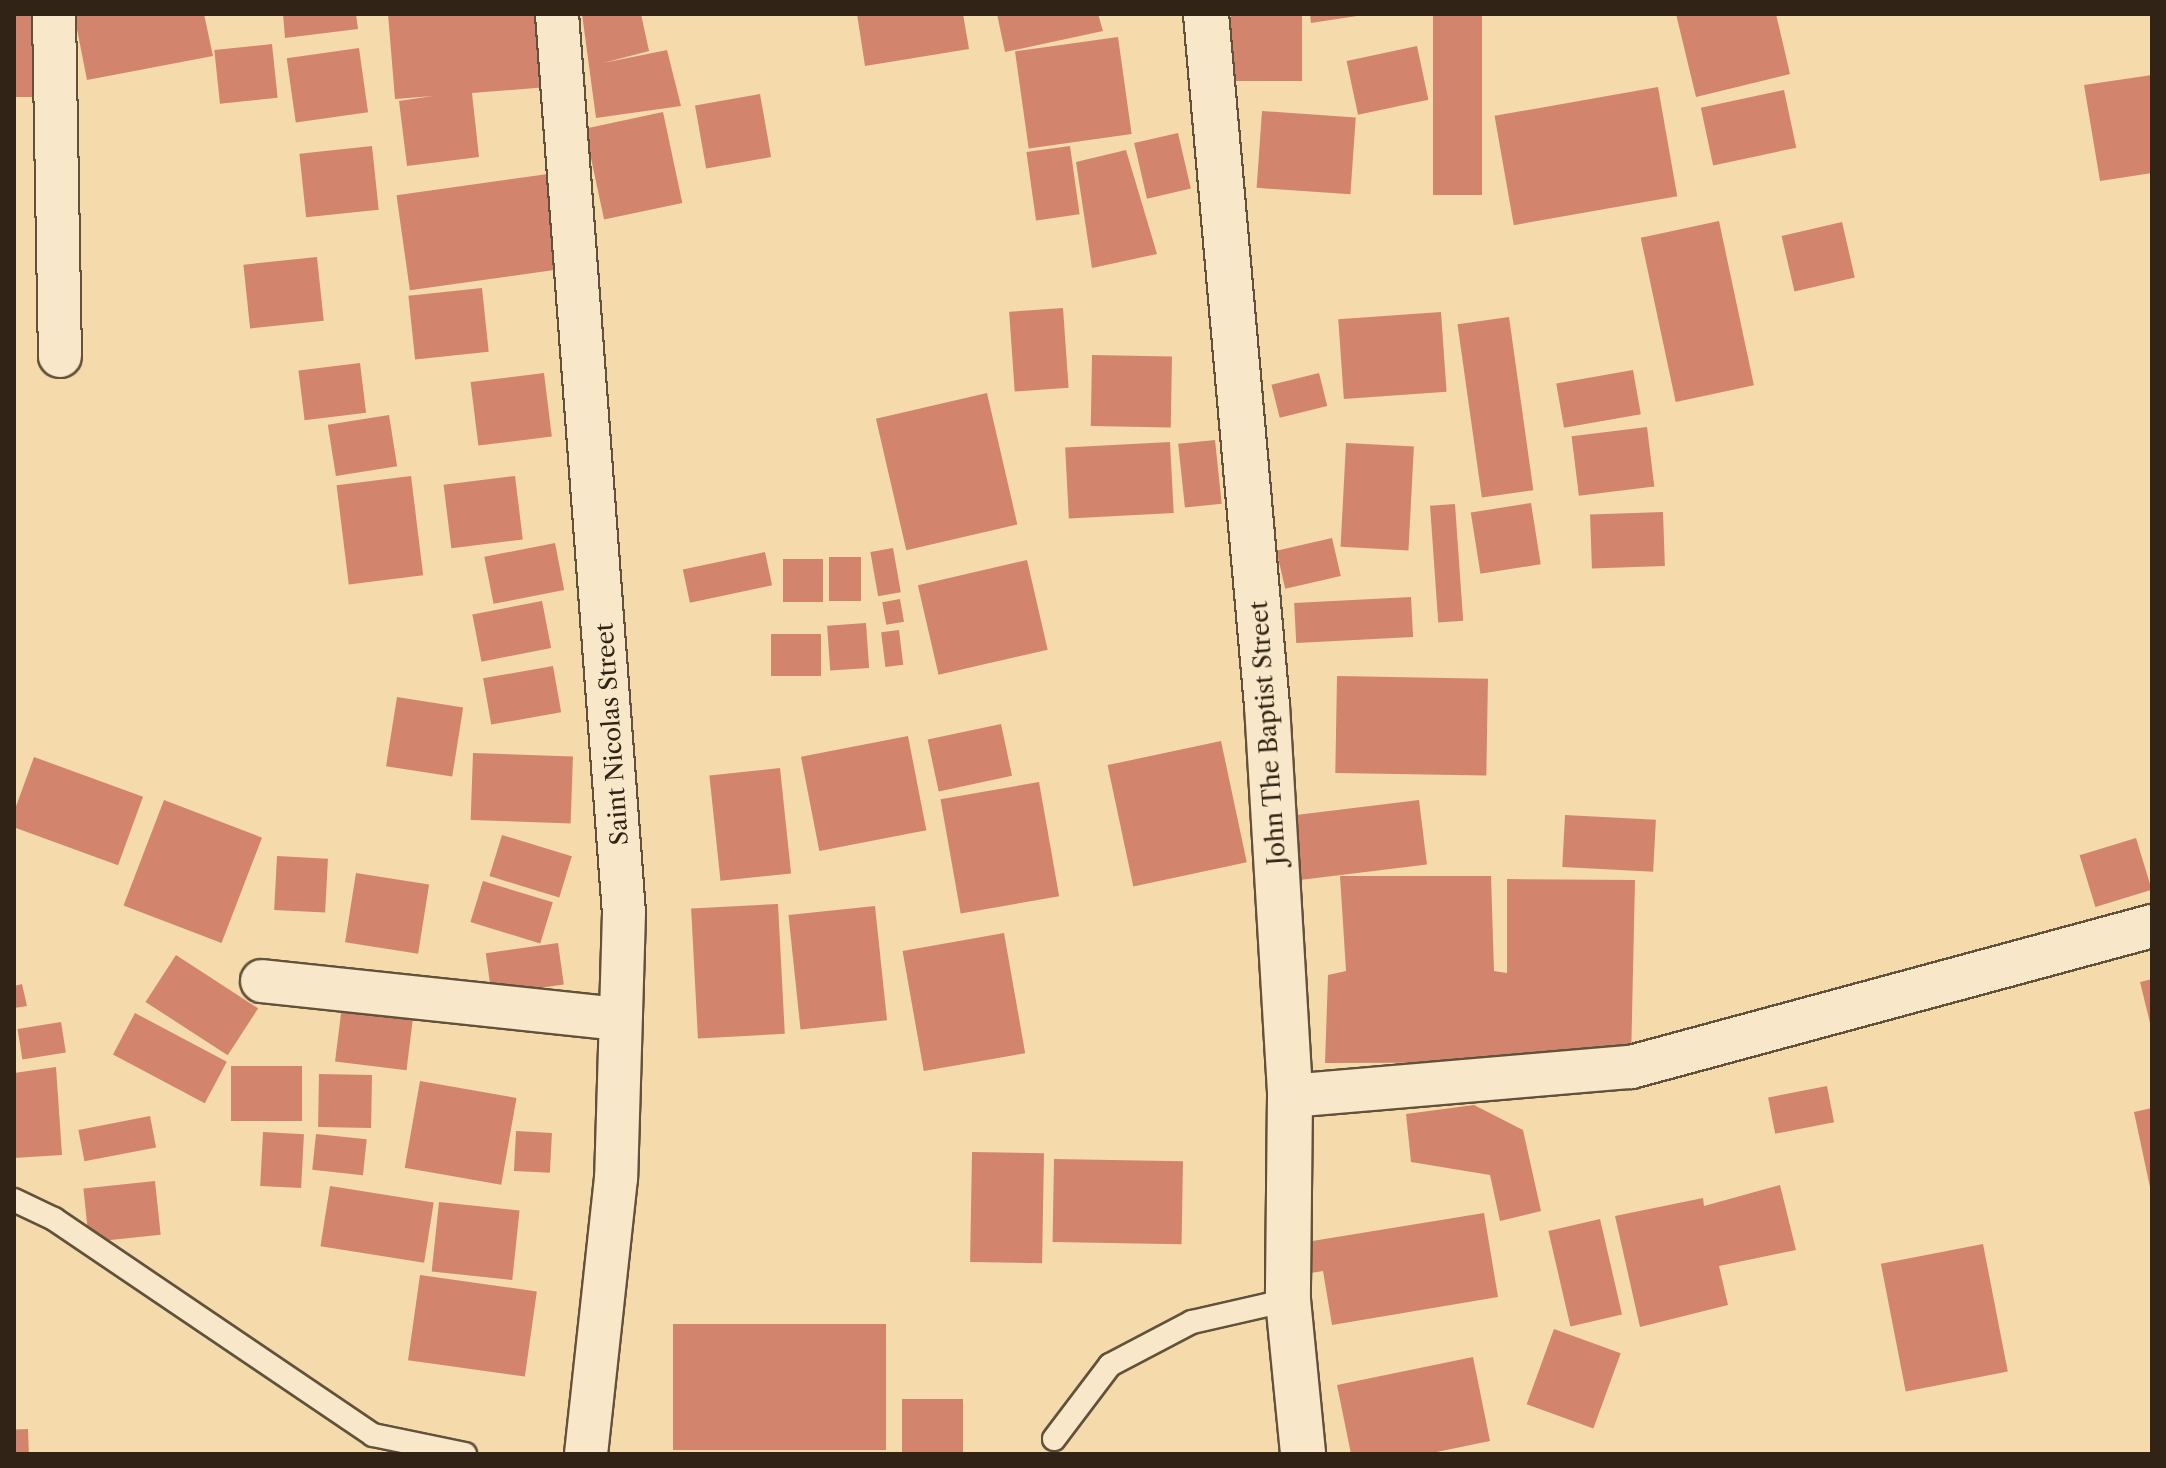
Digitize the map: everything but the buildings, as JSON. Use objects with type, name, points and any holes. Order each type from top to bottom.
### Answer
[{"type":"street","points":[[54,14],[60,356]]},
{"type":"street","name":"Saint Nicolas Street","points":[[557,14],[624,913],[616,1178],[586,1454]]},
{"type":"street","name":"John The Baptist Street","points":[[1206,14],[1253,509],[1290,1096],[1288,1300],[1303,1454]]},
{"type":"street","points":[[1290,1096],[1631,1067],[2152,926]]},
{"type":"street","points":[[262,981],[620,1019]]},
{"type":"lane","points":[[14,1200],[54,1219],[373,1435],[465,1454]]},
{"type":"lane","points":[[1054,1439],[1110,1365],[1192,1322],[1288,1300]]}]
